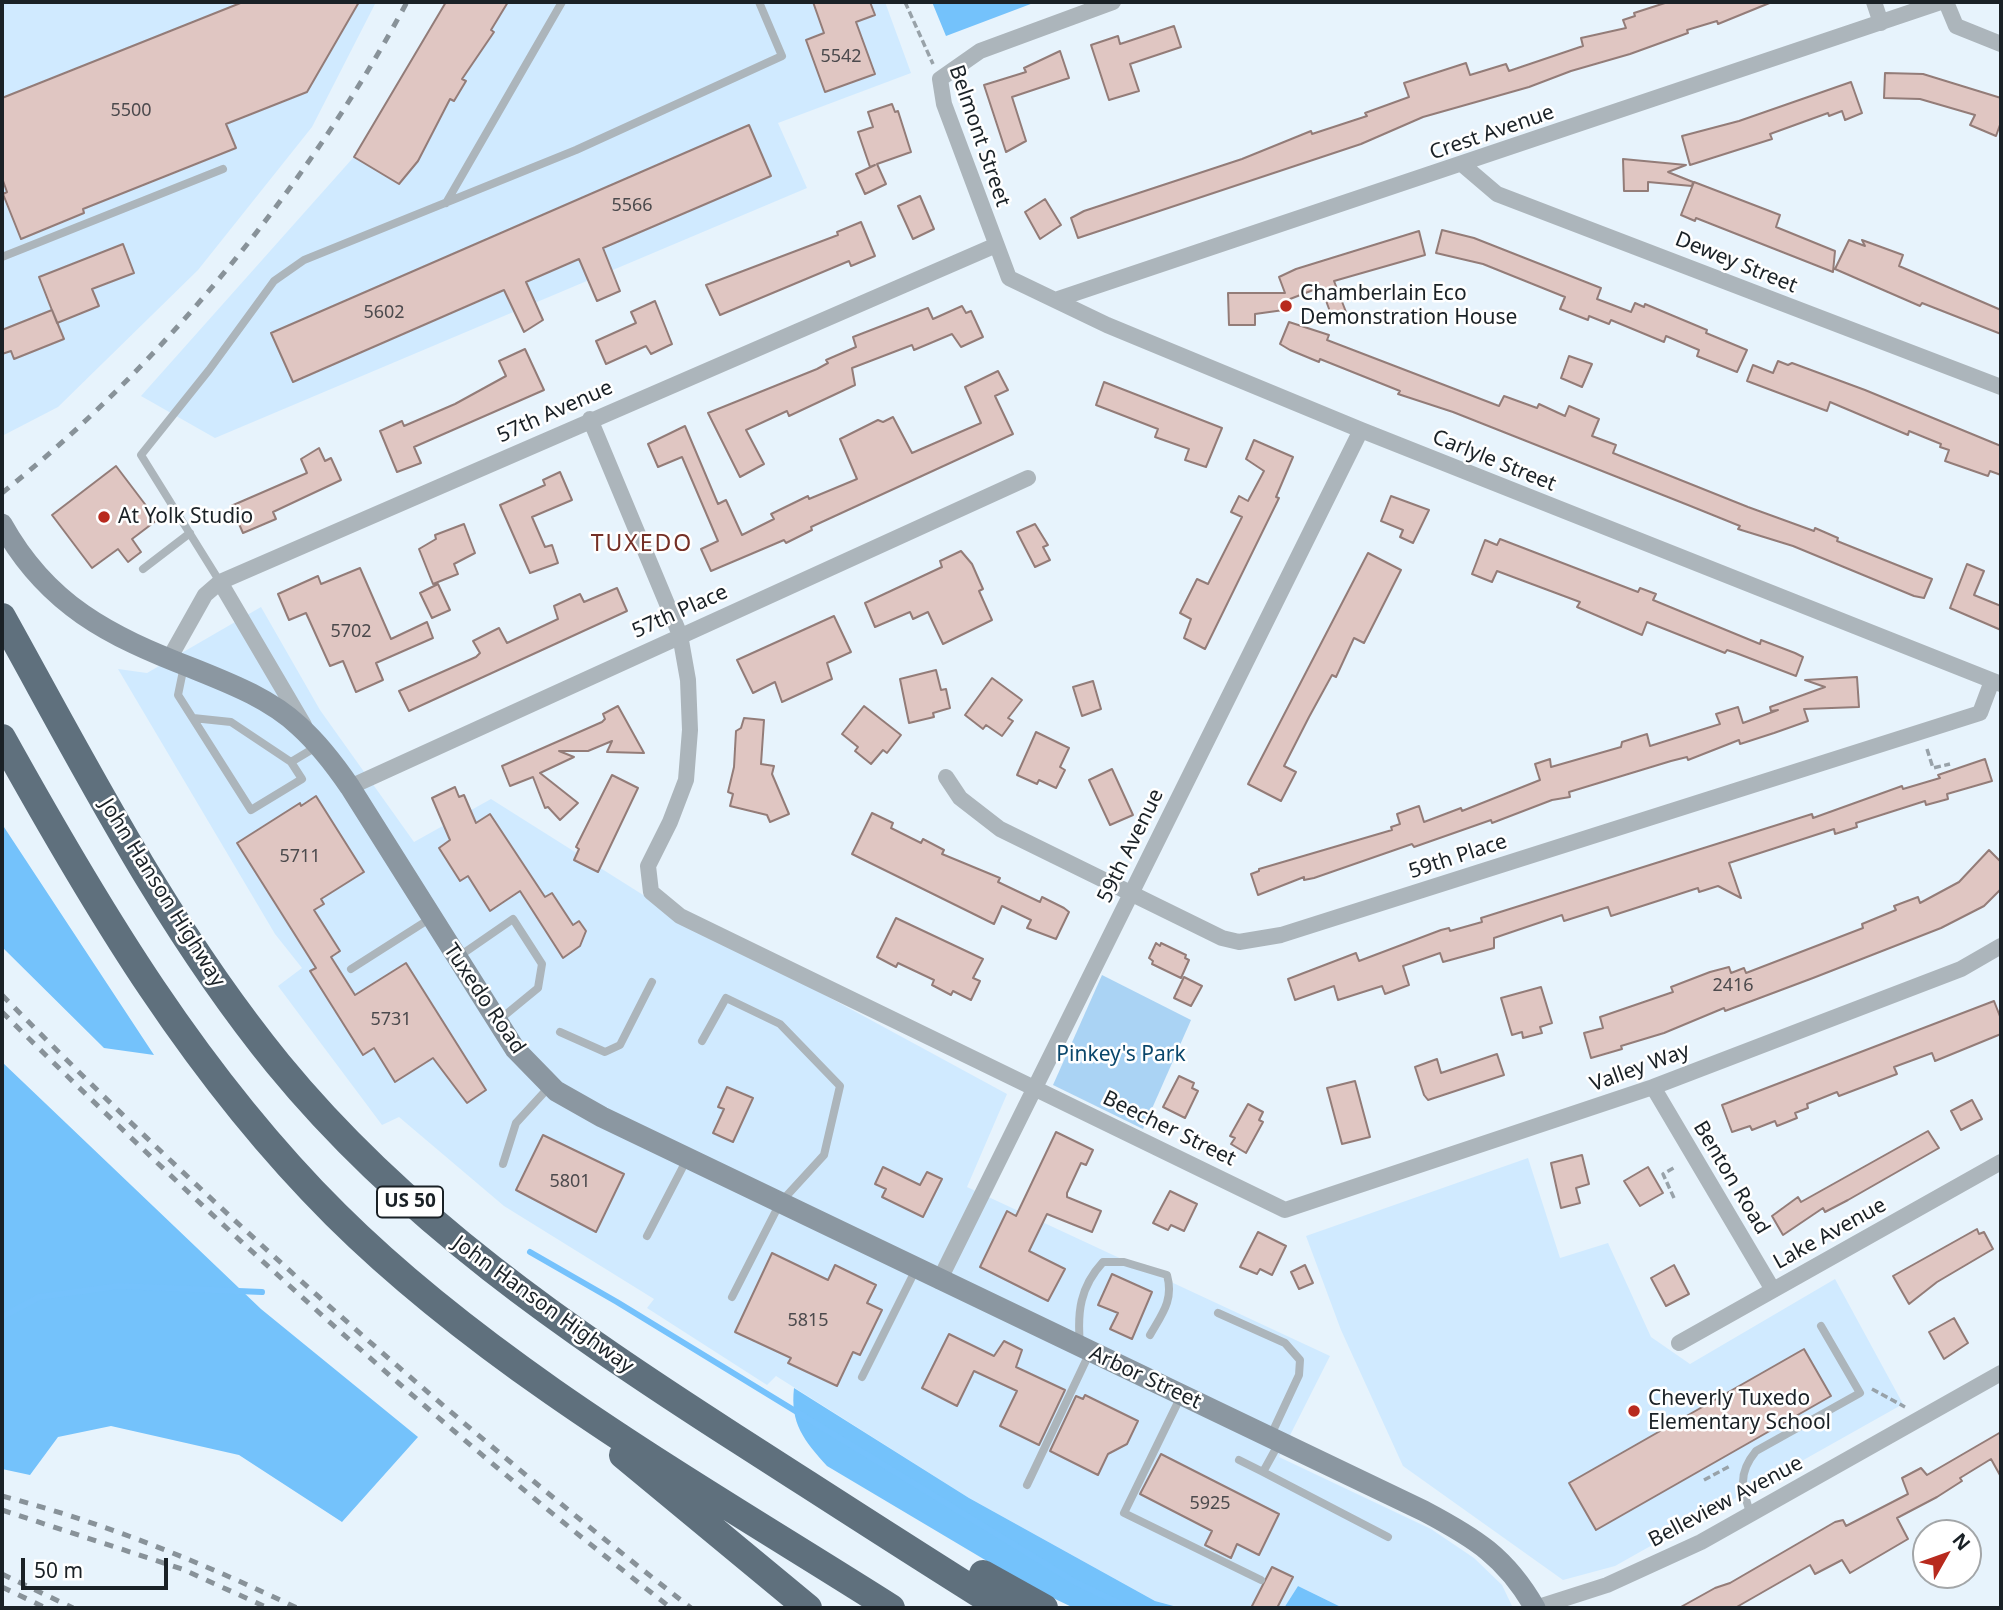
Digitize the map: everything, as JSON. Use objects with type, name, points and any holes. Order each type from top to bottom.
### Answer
[{"type":"highway","name":"John Hanson Highway","points":[[2,617],[123,835],[181,930],[248,1026],[348,1142],[450,1238],[541,1308],[1002,1608]]},
{"type":"highway","name":"US 50","points":[[2,738],[84,883],[139,973],[230,1098],[338,1217],[416,1287],[506,1356],[669,1467],[891,1608]]},
{"type":"highway","points":[[506,1356],[808,1608]]},
{"type":"highway","points":[[845,1508],[979,1572],[1044,1608]]},
{"type":"main road","name":"Tuxedo Road","points":[[2,524],[31,569],[65,604],[102,629],[255,695],[287,716],[315,742],[350,787],[497,1021],[524,1060],[550,1086],[568,1099],[730,1179]]},
{"type":"main road","name":"Arbor Street","points":[[730,1179],[1463,1532],[1503,1563],[1518,1580],[1535,1608]]},
{"type":"street","points":[[940,79],[980,51],[1113,2]]},
{"type":"street","points":[[1874,2],[1881,23]]},
{"type":"street","name":"Crest Avenue","points":[[1055,300],[1463,165],[1941,2]]},
{"type":"street","points":[[1947,2],[1956,26],[2001,44]]},
{"type":"street","name":"Belmont Street","points":[[940,79],[944,104],[994,246]]},
{"type":"street","name":"Dewey Street","points":[[1463,165],[1497,194],[2001,387]]},
{"type":"street","name":"Carlyle Street","points":[[994,246],[1009,278],[1107,326],[1997,683]]},
{"type":"street","name":"57th Avenue","points":[[176,662],[205,595],[220,582],[590,419],[994,246]]},
{"type":"street","points":[[590,419],[680,635]]},
{"type":"street","name":"59th Avenue","points":[[939,1281],[1361,430]]},
{"type":"street","name":"57th Place","points":[[350,787],[1028,478]]},
{"type":"street","name":"Tuxedo Road","points":[[220,582],[315,742]]},
{"type":"street","name":"Beecher Street","points":[[680,635],[690,701],[690,759],[686,780],[670,822],[648,866],[651,892],[680,916],[1285,1210]]},
{"type":"street","name":"59th Place","points":[[946,777],[967,805],[1000,829],[1222,938],[1239,942],[1271,937],[1980,713],[1997,683]]},
{"type":"street","name":"Valley Way","points":[[1285,1210],[1653,1087],[1961,969],[2001,946]]},
{"type":"street","name":"Benton Road","points":[[1653,1087],[1773,1290]]},
{"type":"street","name":"Lake Avenue","points":[[1679,1343],[2001,1162]]},
{"type":"street","name":"Belleview Avenue","points":[[1535,1608],[1607,1586],[1751,1515],[2001,1373]]},
{"type":"lane","points":[[446,203],[562,2]]},
{"type":"lane","points":[[220,582],[141,454],[209,370],[268,289],[282,274],[304,260],[576,150],[782,56],[759,2]]},
{"type":"lane","points":[[2,257],[223,169]]},
{"type":"lane","points":[[143,569],[190,533]]},
{"type":"lane","points":[[176,662],[178,695],[251,810],[302,779],[291,762],[231,722],[193,718]]},
{"type":"lane","points":[[291,762],[315,742]]},
{"type":"lane","points":[[351,970],[431,918]]},
{"type":"lane","points":[[456,958],[513,919],[542,964],[538,988],[497,1021]]},
{"type":"lane","points":[[561,1032],[605,1052],[620,1045],[652,982]]},
{"type":"lane","points":[[702,1041],[726,998],[780,1024],[840,1086],[824,1154],[780,1203],[732,1297]]},
{"type":"lane","points":[[503,1164],[516,1123],[550,1086]]},
{"type":"lane","points":[[647,1236],[687,1159]]},
{"type":"lane","points":[[1027,1485],[1085,1350],[1077,1313],[1089,1277],[1103,1262],[1124,1262],[1167,1275],[1172,1290],[1169,1302],[1150,1335]]},
{"type":"lane","points":[[862,1377],[916,1269]]},
{"type":"lane","points":[[1218,1313],[1285,1343],[1300,1360],[1298,1375],[1262,1472]]},
{"type":"lane","points":[[1751,1515],[1742,1489],[1745,1464],[1756,1451],[1860,1394],[1821,1326]]},
{"type":"lane","points":[[1181,1396],[1124,1514],[1261,1580]]},
{"type":"lane","points":[[1238,1460],[1388,1537]]},
{"type":"path","name":"Belmont Street","points":[[905,2],[940,79]]},
{"type":"path","points":[[1927,749],[1933,768],[1950,764]]},
{"type":"path","points":[[1674,1198],[1663,1174],[1675,1167]]},
{"type":"path","points":[[1860,1384],[1906,1408]]},
{"type":"path","points":[[1704,1480],[1730,1466]]},
{"type":"shaded area","points":[[2,2],[376,2],[312,127],[198,270],[58,407],[2,436]]},
{"type":"shaded area","points":[[445,2],[885,2],[911,73],[778,123],[807,188],[215,438],[141,396],[352,159]]},
{"type":"shaded area","points":[[932,2],[1036,2],[946,36]]},
{"type":"shaded area","points":[[261,607],[320,710],[414,842],[491,799],[659,905],[1007,1094],[967,1187],[1330,1356],[1279,1457],[1431,1529],[1474,1558],[1502,1585],[1513,1608],[1343,1608],[1298,1586],[1284,1608],[1181,1608],[1155,1601],[969,1498],[776,1376],[767,1385],[647,1308],[654,1299],[504,1206],[399,1117],[382,1125],[278,986],[302,968],[275,934],[118,669],[147,673]]},
{"type":"shaded area","points":[[2,824],[154,1055],[104,1048],[2,947]]},
{"type":"shaded area","points":[[2,1062],[261,1309],[418,1437],[342,1522],[239,1455],[111,1426],[58,1437],[30,1475],[2,1469]]},
{"type":"shaded area","points":[[1528,1158],[1560,1258],[1608,1243],[1651,1337],[1690,1364],[1835,1279],[1903,1404],[1615,1566],[1563,1580],[1403,1466],[1341,1330],[1306,1236]]},
{"type":"shaded area","points":[[794,1388],[969,1498],[1155,1601],[1181,1608],[1074,1608],[1034,1589],[827,1466],[800,1431],[794,1412]]},
{"type":"shaded area","points":[[1298,1586],[1343,1608],[1284,1608]]},
{"type":"green space","name":"Pinkey's Park","points":[[1102,975],[1191,1020],[1143,1129],[1053,1085]]},
{"type":"building","points":[[243,2],[359,2],[307,92],[226,124],[236,148],[83,209],[84,213],[21,239],[3,194],[7,192],[2,178],[2,98]]},
{"type":"building","points":[[446,2],[508,2],[491,30],[494,32],[462,79],[466,81],[454,101],[450,99],[418,161],[399,184],[354,157]]},
{"type":"building","points":[[813,2],[870,2],[875,15],[856,22],[875,74],[825,92],[806,40],[824,33]]},
{"type":"building","points":[[1668,2],[1772,2],[1718,24],[1717,21],[1687,30],[1688,33],[1630,54],[1571,71],[1529,87],[1423,117],[1361,144],[1078,238],[1071,218],[1084,211],[1242,159],[1311,131],[1312,134],[1367,116],[1365,113],[1409,97],[1404,83],[1466,63],[1470,75],[1506,64],[1509,71],[1583,46],[1581,38],[1626,28],[1623,20],[1635,16],[1634,13]]},
{"type":"building","points":[[1174,26],[1181,47],[1130,64],[1139,91],[1109,100],[1091,45],[1118,36],[1120,44]]},
{"type":"building","points":[[1060,51],[1069,78],[1012,97],[1026,141],[1006,152],[984,85],[1026,72],[1024,68]]},
{"type":"building","points":[[1885,73],[1923,74],[2001,98],[2001,122],[1996,136],[1970,125],[1975,115],[1920,99],[1884,98]]},
{"type":"building","points":[[1851,82],[1862,113],[1845,120],[1842,111],[1829,116],[1828,113],[1770,134],[1772,139],[1690,165],[1682,136],[1739,121]]},
{"type":"building","points":[[892,104],[895,112],[898,111],[911,152],[877,164],[886,184],[865,194],[856,174],[875,165],[870,167],[858,132],[873,127],[868,112]]},
{"type":"building","points":[[749,125],[771,176],[603,248],[620,291],[597,301],[579,259],[526,282],[543,320],[524,332],[504,290],[293,382],[271,333]]},
{"type":"building","points":[[1623,159],[1686,165],[1668,172],[1693,182],[1692,186],[1648,182],[1648,191],[1624,191]]},
{"type":"building","points":[[1694,182],[1780,215],[1776,227],[1835,251],[1833,272],[1696,218],[1695,221],[1681,215]]},
{"type":"building","points":[[920,196],[934,229],[913,239],[898,206]]},
{"type":"building","points":[[1045,199],[1061,225],[1040,239],[1025,212]]},
{"type":"building","points":[[861,222],[875,256],[851,266],[849,261],[720,315],[706,285],[838,235],[837,232]]},
{"type":"building","points":[[1442,230],[1474,238],[1601,288],[1597,299],[1631,312],[1635,303],[1644,307],[1645,304],[1747,350],[1737,372],[1697,356],[1699,350],[1666,336],[1664,342],[1611,320],[1609,324],[1589,316],[1588,320],[1560,309],[1565,297],[1483,264],[1436,253]]},
{"type":"building","points":[[1419,231],[1425,255],[1334,281],[1346,312],[1332,317],[1321,287],[1290,299],[1291,309],[1255,314],[1255,325],[1229,325],[1228,293],[1285,293],[1279,277],[1296,269]]},
{"type":"building","points":[[1849,240],[1865,246],[1862,240],[1903,255],[1899,266],[2001,310],[2001,334],[1922,303],[1920,306],[1835,269]]},
{"type":"building","points":[[123,244],[134,273],[92,289],[99,306],[57,323],[39,277]]},
{"type":"building","points":[[655,301],[672,344],[651,354],[646,346],[606,364],[596,341],[636,323],[631,312]]},
{"type":"building","points":[[962,306],[966,313],[971,311],[983,337],[961,347],[952,334],[914,350],[912,345],[852,368],[855,385],[789,416],[787,411],[746,430],[764,464],[740,477],[708,413],[817,369],[828,363],[826,360],[856,347],[853,337],[928,308],[933,319]]},
{"type":"building","points":[[52,310],[64,339],[14,359],[11,351],[2,354],[2,330]]},
{"type":"building","points":[[1289,322],[1329,335],[1327,340],[1499,406],[1504,396],[1537,408],[1539,404],[1565,416],[1569,406],[1599,419],[1592,436],[1616,445],[1613,453],[1748,507],[1814,531],[1815,528],[1838,538],[1837,541],[1932,579],[1924,598],[1914,596],[1793,546],[1738,529],[1740,526],[1453,412],[1398,394],[1400,391],[1320,359],[1319,362],[1280,344]]},
{"type":"building","points":[[525,349],[544,390],[414,447],[421,463],[397,472],[380,431],[402,421],[404,426],[455,404],[506,376],[499,361]]},
{"type":"building","points":[[1569,356],[1592,364],[1582,387],[1561,378]]},
{"type":"building","points":[[1778,361],[1788,365],[1792,363],[1865,390],[2001,446],[2001,475],[1990,471],[1988,476],[1945,461],[1949,450],[1909,431],[1908,435],[1830,402],[1827,411],[1747,381],[1753,365],[1773,373]]},
{"type":"building","points":[[998,371],[1008,390],[995,396],[1013,434],[811,527],[812,530],[786,543],[784,540],[711,571],[701,549],[718,541],[682,457],[658,467],[648,444],[685,426],[718,504],[726,500],[742,535],[774,519],[771,514],[808,496],[809,499],[857,479],[840,439],[878,420],[883,422],[893,417],[912,453],[981,423],[965,387]]},
{"type":"building","points":[[1104,382],[1222,428],[1206,467],[1185,460],[1189,449],[1155,437],[1158,429],[1096,405]]},
{"type":"building","points":[[1254,440],[1293,457],[1276,497],[1279,498],[1205,649],[1184,638],[1191,619],[1180,613],[1197,579],[1208,584],[1242,517],[1231,512],[1239,496],[1248,501],[1264,471],[1246,459]]},
{"type":"building","points":[[319,448],[325,461],[331,458],[341,480],[273,512],[276,519],[243,533],[231,506],[307,473],[301,459]]},
{"type":"building","name":"At Yolk Studio","points":[[116,466],[157,520],[132,539],[141,552],[128,562],[118,549],[92,568],[52,515]]},
{"type":"building","points":[[560,472],[572,500],[532,517],[545,547],[552,545],[558,563],[530,573],[500,505],[545,485],[543,480]]},
{"type":"building","points":[[1391,496],[1429,510],[1413,543],[1400,537],[1403,530],[1381,521]]},
{"type":"building","points":[[464,524],[475,553],[454,564],[458,574],[433,584],[419,549],[436,539],[435,535]]},
{"type":"building","points":[[1035,524],[1048,545],[1043,547],[1050,560],[1035,567],[1017,532]]},
{"type":"building","points":[[1500,539],[1638,592],[1640,588],[1656,594],[1653,600],[1760,644],[1761,640],[1795,653],[1803,657],[1796,676],[1727,650],[1725,653],[1647,622],[1642,635],[1577,607],[1580,602],[1497,571],[1492,582],[1472,574],[1485,540],[1497,545]]},
{"type":"building","points":[[961,551],[972,564],[983,589],[979,591],[992,620],[943,644],[928,612],[913,619],[910,612],[875,627],[865,603],[942,567],[940,561]]},
{"type":"building","points":[[1368,553],[1401,570],[1364,643],[1354,638],[1336,677],[1332,675],[1309,717],[1284,766],[1296,772],[1281,801],[1248,784]]},
{"type":"building","points":[[1967,564],[1984,571],[1974,595],[2001,606],[2001,630],[1950,608]]},
{"type":"building","points":[[360,568],[391,639],[427,622],[433,638],[376,663],[383,680],[356,692],[343,661],[330,666],[306,613],[289,620],[278,594],[318,576],[321,584]]},
{"type":"building","points":[[438,584],[450,610],[432,618],[420,593]]},
{"type":"building","points":[[617,588],[627,611],[409,711],[399,691],[476,657],[480,653],[473,641],[499,628],[507,643],[558,619],[554,606],[580,594],[584,602]]},
{"type":"building","points":[[834,616],[851,652],[827,663],[832,679],[782,702],[775,682],[753,693],[737,660]]},
{"type":"building","points":[[936,670],[941,690],[946,689],[950,708],[933,713],[934,717],[909,723],[900,679]]},
{"type":"building","points":[[1857,677],[1859,707],[1804,709],[1808,721],[1774,733],[1740,744],[1739,740],[1688,760],[1687,757],[1671,761],[1569,792],[1570,797],[1552,800],[1492,823],[1491,820],[1414,847],[1412,844],[1314,878],[1304,880],[1304,877],[1258,895],[1251,874],[1259,869],[1392,830],[1391,827],[1400,824],[1397,814],[1419,806],[1424,822],[1461,808],[1462,811],[1540,780],[1535,764],[1550,759],[1551,767],[1621,747],[1622,742],[1647,734],[1650,746],[1720,724],[1716,714],[1738,707],[1743,723],[1778,710],[1771,711],[1770,707],[1825,687],[1805,680]]},
{"type":"building","points":[[992,678],[1022,700],[1008,718],[1013,721],[1002,736],[986,725],[983,729],[965,715]]},
{"type":"building","points":[[1093,681],[1101,709],[1082,716],[1073,687]]},
{"type":"building","points":[[618,706],[644,753],[607,752],[612,741],[588,751],[559,751],[574,757],[540,773],[578,803],[560,820],[548,807],[545,808],[533,777],[510,786],[502,766],[602,722],[605,719],[603,714]]},
{"type":"building","points":[[864,706],[901,735],[887,753],[883,750],[871,764],[855,751],[858,747],[842,734]]},
{"type":"building","points":[[744,718],[764,720],[761,764],[774,766],[772,774],[789,814],[770,822],[767,815],[730,806],[733,794],[728,792],[734,767],[736,731],[741,728]]},
{"type":"building","points":[[1036,732],[1069,748],[1060,767],[1065,770],[1056,788],[1039,780],[1037,784],[1017,775]]},
{"type":"building","points":[[1985,759],[1992,781],[1947,794],[1948,799],[1926,805],[1925,801],[1856,823],[1857,827],[1835,834],[1834,829],[1729,863],[1741,898],[1718,886],[1699,892],[1698,888],[1611,916],[1608,907],[1564,921],[1562,915],[1494,938],[1494,948],[1443,962],[1440,953],[1403,966],[1409,985],[1385,994],[1382,986],[1338,1000],[1334,986],[1295,1000],[1288,979],[1356,953],[1359,961],[1441,930],[1449,928],[1450,931],[1482,922],[1481,918],[1812,814],[1813,818],[1902,786],[1903,789],[1940,778],[1938,775]]},
{"type":"building","points":[[1112,769],[1133,815],[1110,825],[1089,780]]},
{"type":"building","points":[[612,775],[638,788],[598,872],[574,860],[579,849],[576,847]]},
{"type":"building","points":[[455,787],[459,797],[464,795],[476,823],[490,814],[545,897],[552,893],[573,925],[579,921],[586,931],[580,946],[563,958],[520,891],[490,911],[468,876],[460,881],[439,848],[450,840],[432,798]]},
{"type":"building","points":[[316,796],[364,872],[321,899],[324,904],[314,910],[340,951],[331,957],[355,995],[406,963],[486,1090],[467,1103],[433,1058],[395,1082],[374,1048],[363,1055],[310,971],[316,968],[237,843],[300,803],[301,806]]},
{"type":"building","points":[[872,813],[893,823],[891,828],[921,843],[923,839],[944,850],[942,854],[1000,878],[998,882],[1040,902],[1042,897],[1064,908],[1069,912],[1056,939],[1027,928],[1031,920],[1002,906],[994,924],[852,854]]},
{"type":"building","points":[[1989,850],[2001,862],[2001,889],[1984,906],[1941,928],[1813,978],[1591,1058],[1584,1033],[1603,1028],[1600,1017],[1673,992],[1671,987],[1710,972],[1729,967],[1731,973],[1744,968],[1746,973],[1863,928],[1862,924],[1896,910],[1894,906],[1918,897],[1920,903],[1959,882]]},
{"type":"building","points":[[896,918],[983,959],[973,978],[980,981],[971,1000],[953,991],[951,995],[932,985],[934,980],[898,963],[896,967],[877,957]]},
{"type":"building","points":[[1156,943],[1186,955],[1185,958],[1189,960],[1181,978],[1152,964],[1153,961],[1149,958]]},
{"type":"building","points":[[1184,977],[1202,986],[1191,1006],[1174,998]]},
{"type":"building","points":[[1541,987],[1552,1023],[1540,1027],[1542,1033],[1523,1038],[1522,1032],[1512,1035],[1501,998]]},
{"type":"building","points":[[1994,1001],[2001,1019],[2001,1034],[1935,1061],[1932,1053],[1894,1067],[1897,1074],[1839,1096],[1837,1092],[1807,1104],[1808,1108],[1795,1113],[1797,1118],[1777,1126],[1775,1121],[1752,1130],[1750,1126],[1732,1132],[1722,1105]]},
{"type":"building","points":[[1497,1054],[1504,1075],[1428,1100],[1424,1095],[1415,1067],[1437,1059],[1441,1073]]},
{"type":"building","points":[[1179,1076],[1194,1083],[1192,1088],[1198,1091],[1185,1118],[1163,1107]]},
{"type":"building","points":[[1355,1081],[1370,1137],[1342,1144],[1327,1088]]},
{"type":"building","points":[[727,1087],[753,1098],[733,1142],[713,1133],[724,1109],[718,1107]]},
{"type":"building","points":[[1972,1100],[1982,1119],[1961,1130],[1951,1111]]},
{"type":"building","points":[[1248,1104],[1263,1112],[1259,1120],[1263,1122],[1246,1153],[1231,1144],[1235,1138],[1230,1136]]},
{"type":"building","points":[[1928,1131],[1939,1148],[1825,1212],[1823,1208],[1783,1235],[1772,1216],[1798,1197],[1801,1202]]},
{"type":"building","points":[[1056,1132],[1093,1150],[1086,1165],[1081,1163],[1067,1197],[1101,1211],[1092,1232],[1047,1214],[1029,1251],[1065,1269],[1048,1301],[980,1267],[1007,1211],[1016,1216]]},
{"type":"building","points":[[543,1135],[624,1174],[596,1232],[516,1190]]},
{"type":"building","points":[[1582,1155],[1589,1184],[1576,1188],[1580,1203],[1561,1208],[1551,1163]]},
{"type":"building","points":[[883,1167],[920,1185],[927,1172],[942,1179],[923,1217],[882,1197],[886,1189],[875,1184]]},
{"type":"building","points":[[1648,1167],[1663,1193],[1640,1206],[1624,1181]]},
{"type":"building","points":[[1170,1191],[1197,1204],[1184,1231],[1171,1225],[1168,1230],[1153,1223]]},
{"type":"building","points":[[1977,1229],[1979,1234],[1984,1232],[1993,1249],[1937,1282],[1909,1304],[1893,1276]]},
{"type":"building","points":[[1258,1232],[1286,1246],[1272,1275],[1260,1269],[1257,1274],[1240,1267]]},
{"type":"building","points":[[772,1253],[828,1280],[835,1265],[876,1285],[867,1303],[882,1310],[860,1355],[853,1352],[837,1386],[788,1363],[791,1358],[735,1332]]},
{"type":"building","points":[[1305,1265],[1313,1283],[1299,1289],[1291,1272]]},
{"type":"building","points":[[1674,1265],[1689,1294],[1666,1306],[1651,1278]]},
{"type":"building","points":[[1112,1274],[1152,1292],[1132,1339],[1110,1329],[1118,1313],[1098,1305]]},
{"type":"building","points":[[1954,1318],[1968,1343],[1944,1359],[1929,1332]]},
{"type":"building","points":[[949,1334],[994,1356],[1004,1341],[1022,1350],[1016,1367],[1065,1390],[1039,1445],[1000,1426],[1017,1391],[974,1371],[957,1406],[922,1388]]},
{"type":"building","points":[[1804,1349],[1831,1396],[1596,1530],[1569,1483]]},
{"type":"building","points":[[1085,1395],[1138,1421],[1127,1444],[1108,1454],[1098,1475],[1050,1451],[1076,1396],[1083,1399]]},
{"type":"building","points":[[2001,1432],[2001,1477],[1991,1459],[1960,1478],[1962,1481],[1937,1497],[1897,1518],[1908,1539],[1850,1573],[1842,1560],[1815,1574],[1810,1565],[1735,1608],[1679,1608],[1715,1588],[1730,1583],[1835,1522],[1843,1520],[1846,1526],[1908,1494],[1902,1478],[1921,1468],[1927,1475]]},
{"type":"building","points":[[1161,1454],[1279,1514],[1259,1555],[1237,1544],[1231,1558],[1205,1545],[1212,1531],[1140,1494]]},
{"type":"building","points":[[1272,1567],[1293,1577],[1277,1608],[1251,1608]]},
{"type":"waterway","points":[[530,1252],[617,1302],[1075,1582],[1129,1608]]},
{"type":"waterway","points":[[2,1317],[39,1297],[119,1286],[262,1292]]},
{"type":"railway","points":[[2,493],[62,443],[120,388],[229,267],[279,203],[325,137],[407,2]]},
{"type":"railway","points":[[2,995],[166,1157],[337,1313],[512,1463],[691,1608]]},
{"type":"railway","points":[[2,1012],[163,1168],[328,1320],[497,1467],[671,1608]]},
{"type":"railway","points":[[2,1496],[78,1518],[152,1545],[297,1608]]},
{"type":"railway","points":[[2,1510],[182,1569],[268,1608]]},
{"type":"railway","points":[[2,1574],[73,1608]]},
{"type":"railway","points":[[2,1587],[46,1608]]},
{"type":"place","name":"Chamberlain Eco Demonstration House","points":[[1286,306]]},
{"type":"place","name":"At Yolk Studio","points":[[104,517]]},
{"type":"place","name":"Cheverly Tuxedo Elementary School","points":[[1634,1411]]},
{"type":"district","name":"TUXEDO","points":[[642,544]]}]
